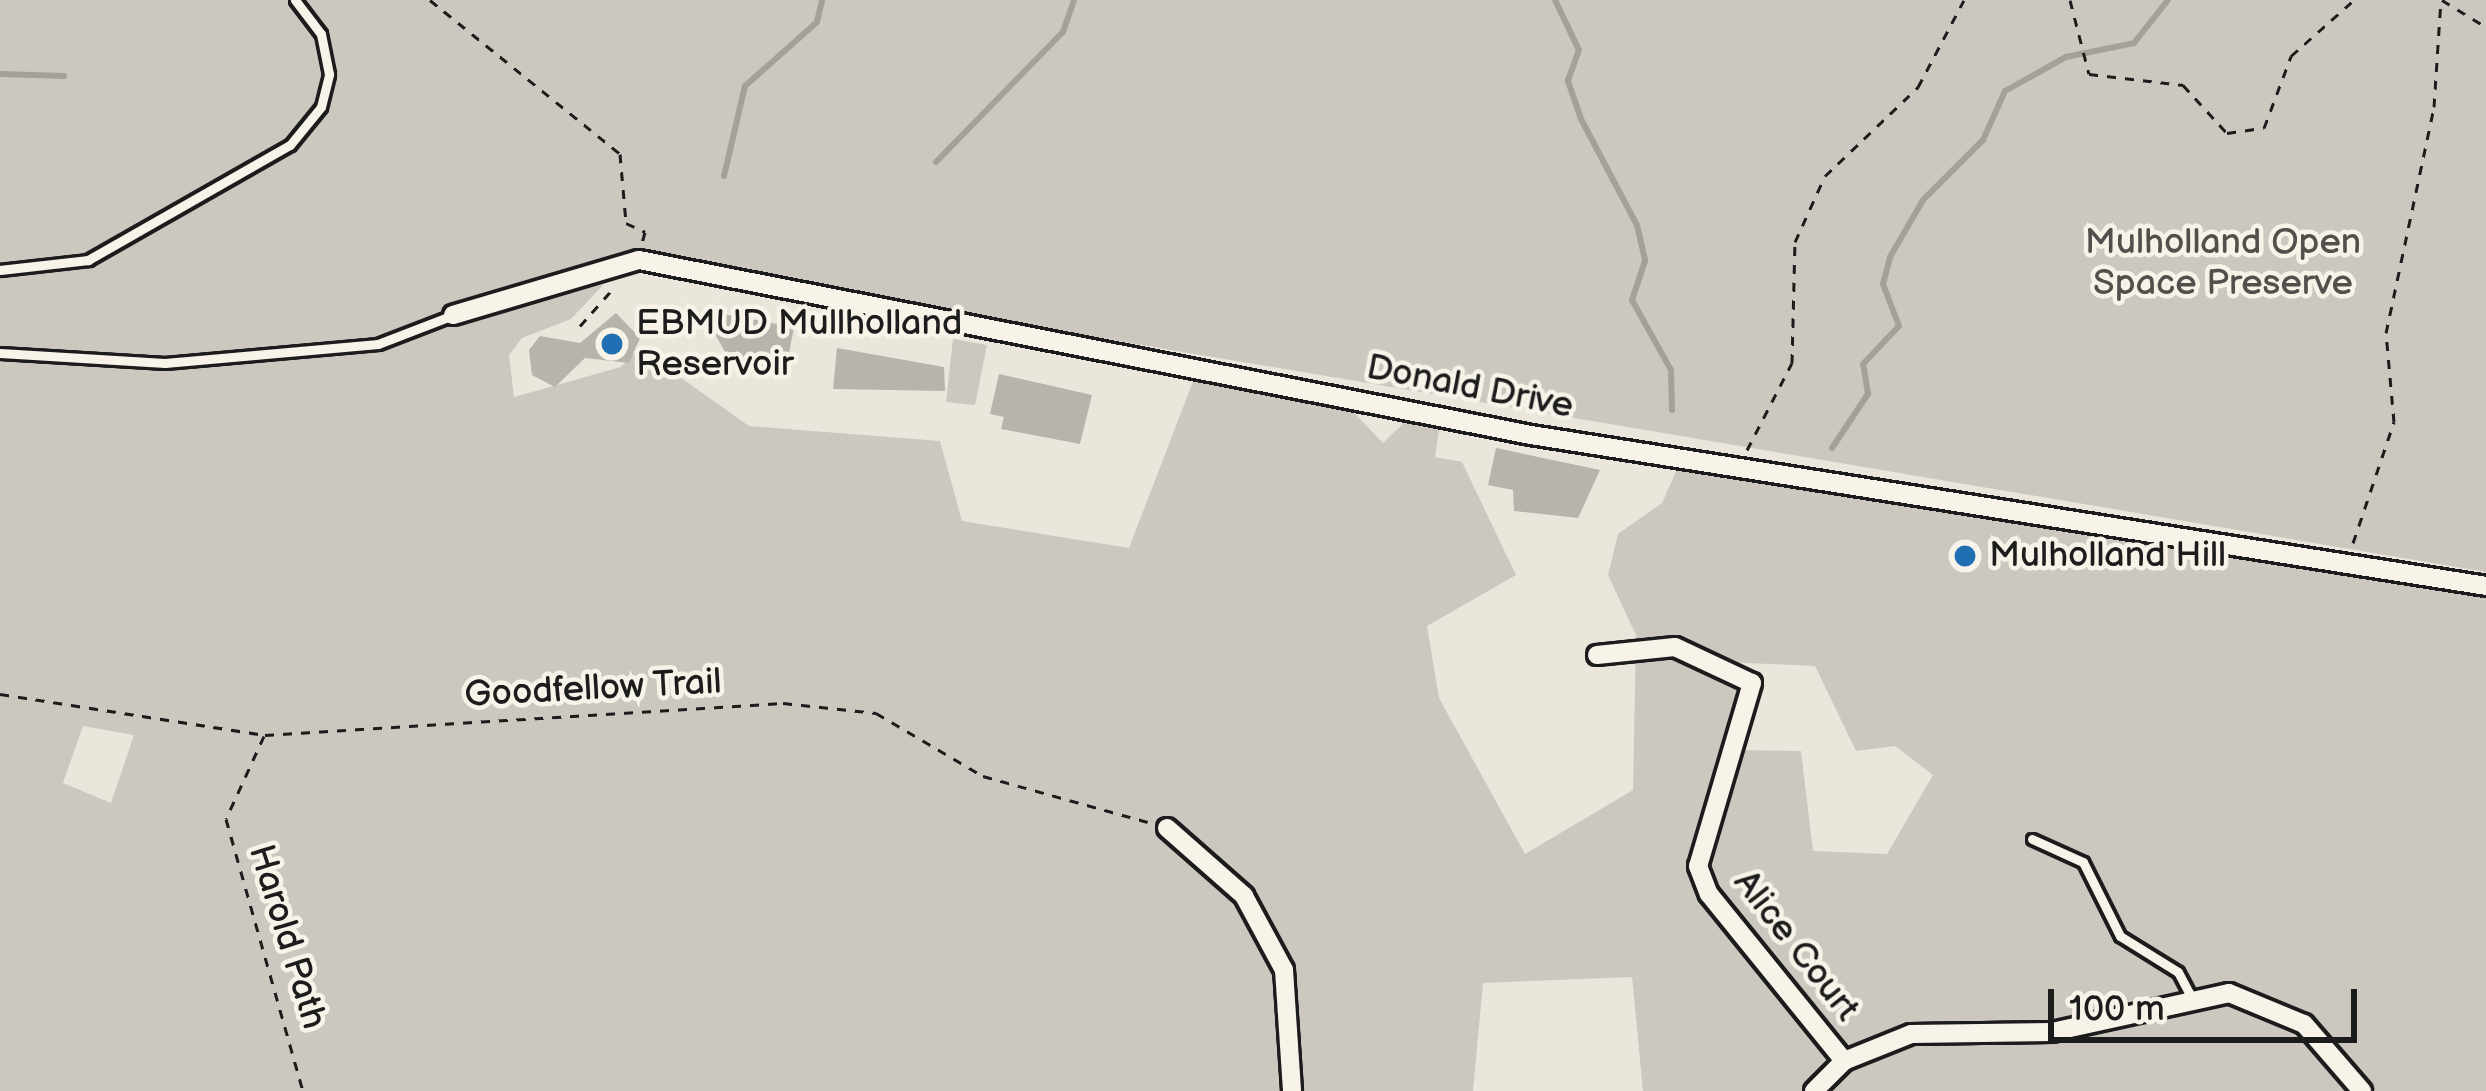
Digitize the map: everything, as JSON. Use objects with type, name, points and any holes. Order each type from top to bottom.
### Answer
[{"type":"street","name":"Donald Drive","points":[[452,316],[639,260],[1736,467],[2486,586]]},
{"type":"street","name":"Alice Court","points":[[1597,655],[1675,647],[1752,683],[1698,866],[1709,894],[1844,1060]]},
{"type":"street","points":[[1167,828],[1244,896],[1284,970],[1292,1091]]},
{"type":"street","points":[[1814,1091],[1844,1060],[1911,1034],[2052,1032],[2192,996],[2229,993],[2283,1010],[2362,1091]]},
{"type":"lane","points":[[0,270],[88,260],[290,145],[321,107],[329,74],[321,34],[295,0]]},
{"type":"lane","points":[[0,353],[165,363],[377,344],[452,316]]},
{"type":"lane","points":[[2032,839],[2083,862],[2120,936],[2178,972],[2192,996]]},
{"type":"path","points":[[430,0],[620,154],[626,223],[644,232],[639,260],[580,326]]},
{"type":"path","points":[[1736,467],[1792,363],[1795,242],[1826,176],[1918,87],[1964,0]]},
{"type":"path","points":[[2070,0],[2089,74],[2183,85],[2227,133],[2264,128],[2291,56],[2354,0]]},
{"type":"path","points":[[2347,565],[2394,422],[2386,334],[2434,107],[2442,0],[2486,27]]},
{"type":"path","name":"Goodfellow Trail","points":[[0,694],[265,735],[830,708],[876,713],[983,776],[1167,828]]},
{"type":"path","name":"Harold Path","points":[[265,735],[226,819],[303,1091]]},
{"type":"green space","name":"Mulholland Open Space Preserve","points":[[0,0],[2486,0],[2486,572],[639,260],[535,285],[383,344],[604,284],[571,319],[522,338],[509,355],[514,397],[621,367],[639,348],[749,426],[940,441],[962,521],[1129,548],[1199,366],[1337,395],[1383,443],[1416,411],[1441,416],[1435,457],[1462,462],[1516,575],[1427,626],[1439,698],[1525,854],[1633,790],[1636,635],[1608,575],[1618,534],[1662,503],[1682,458],[2486,586],[2486,1091],[1643,1091],[1632,977],[1483,983],[1473,1091],[0,1091]],"holes":[[[1724,662],[1815,666],[1856,751],[1895,746],[1933,775],[1887,854],[1813,851],[1801,751],[1738,750],[1752,683]],[[83,726],[134,735],[111,803],[63,783]]]},
{"type":"green space","points":[[953,339],[987,345],[975,405],[946,402]]},
{"type":"building","points":[[701,310],[794,327],[786,369],[732,364]]},
{"type":"building","points":[[616,313],[640,338],[629,363],[585,358],[555,387],[532,375],[529,350],[540,336],[580,343]]},
{"type":"building","points":[[837,348],[944,367],[945,391],[833,389]]},
{"type":"building","points":[[999,374],[1092,395],[1080,444],[1001,429],[1004,417],[990,414]]},
{"type":"building","points":[[1496,448],[1600,470],[1578,518],[1514,511],[1513,490],[1488,485]]},
{"type":"waterway","points":[[724,176],[745,86],[817,22],[822,0]]},
{"type":"waterway","points":[[936,162],[1063,32],[1074,0]]},
{"type":"waterway","points":[[1555,0],[1579,50],[1568,81],[1581,119],[1637,225],[1645,261],[1632,300],[1671,370],[1672,410]]},
{"type":"waterway","points":[[1832,448],[1868,394],[1863,364],[1899,326],[1883,284],[1890,257],[1923,200],[1983,140],[2005,91],[2066,57],[2134,43],[2168,0]]},
{"type":"waterway","points":[[0,74],[64,76]]},
{"type":"place","name":"EBMUD Mullholland Reservoir","points":[[612,344]]},
{"type":"place","name":"Mulholland Hill","points":[[1965,556]]}]
